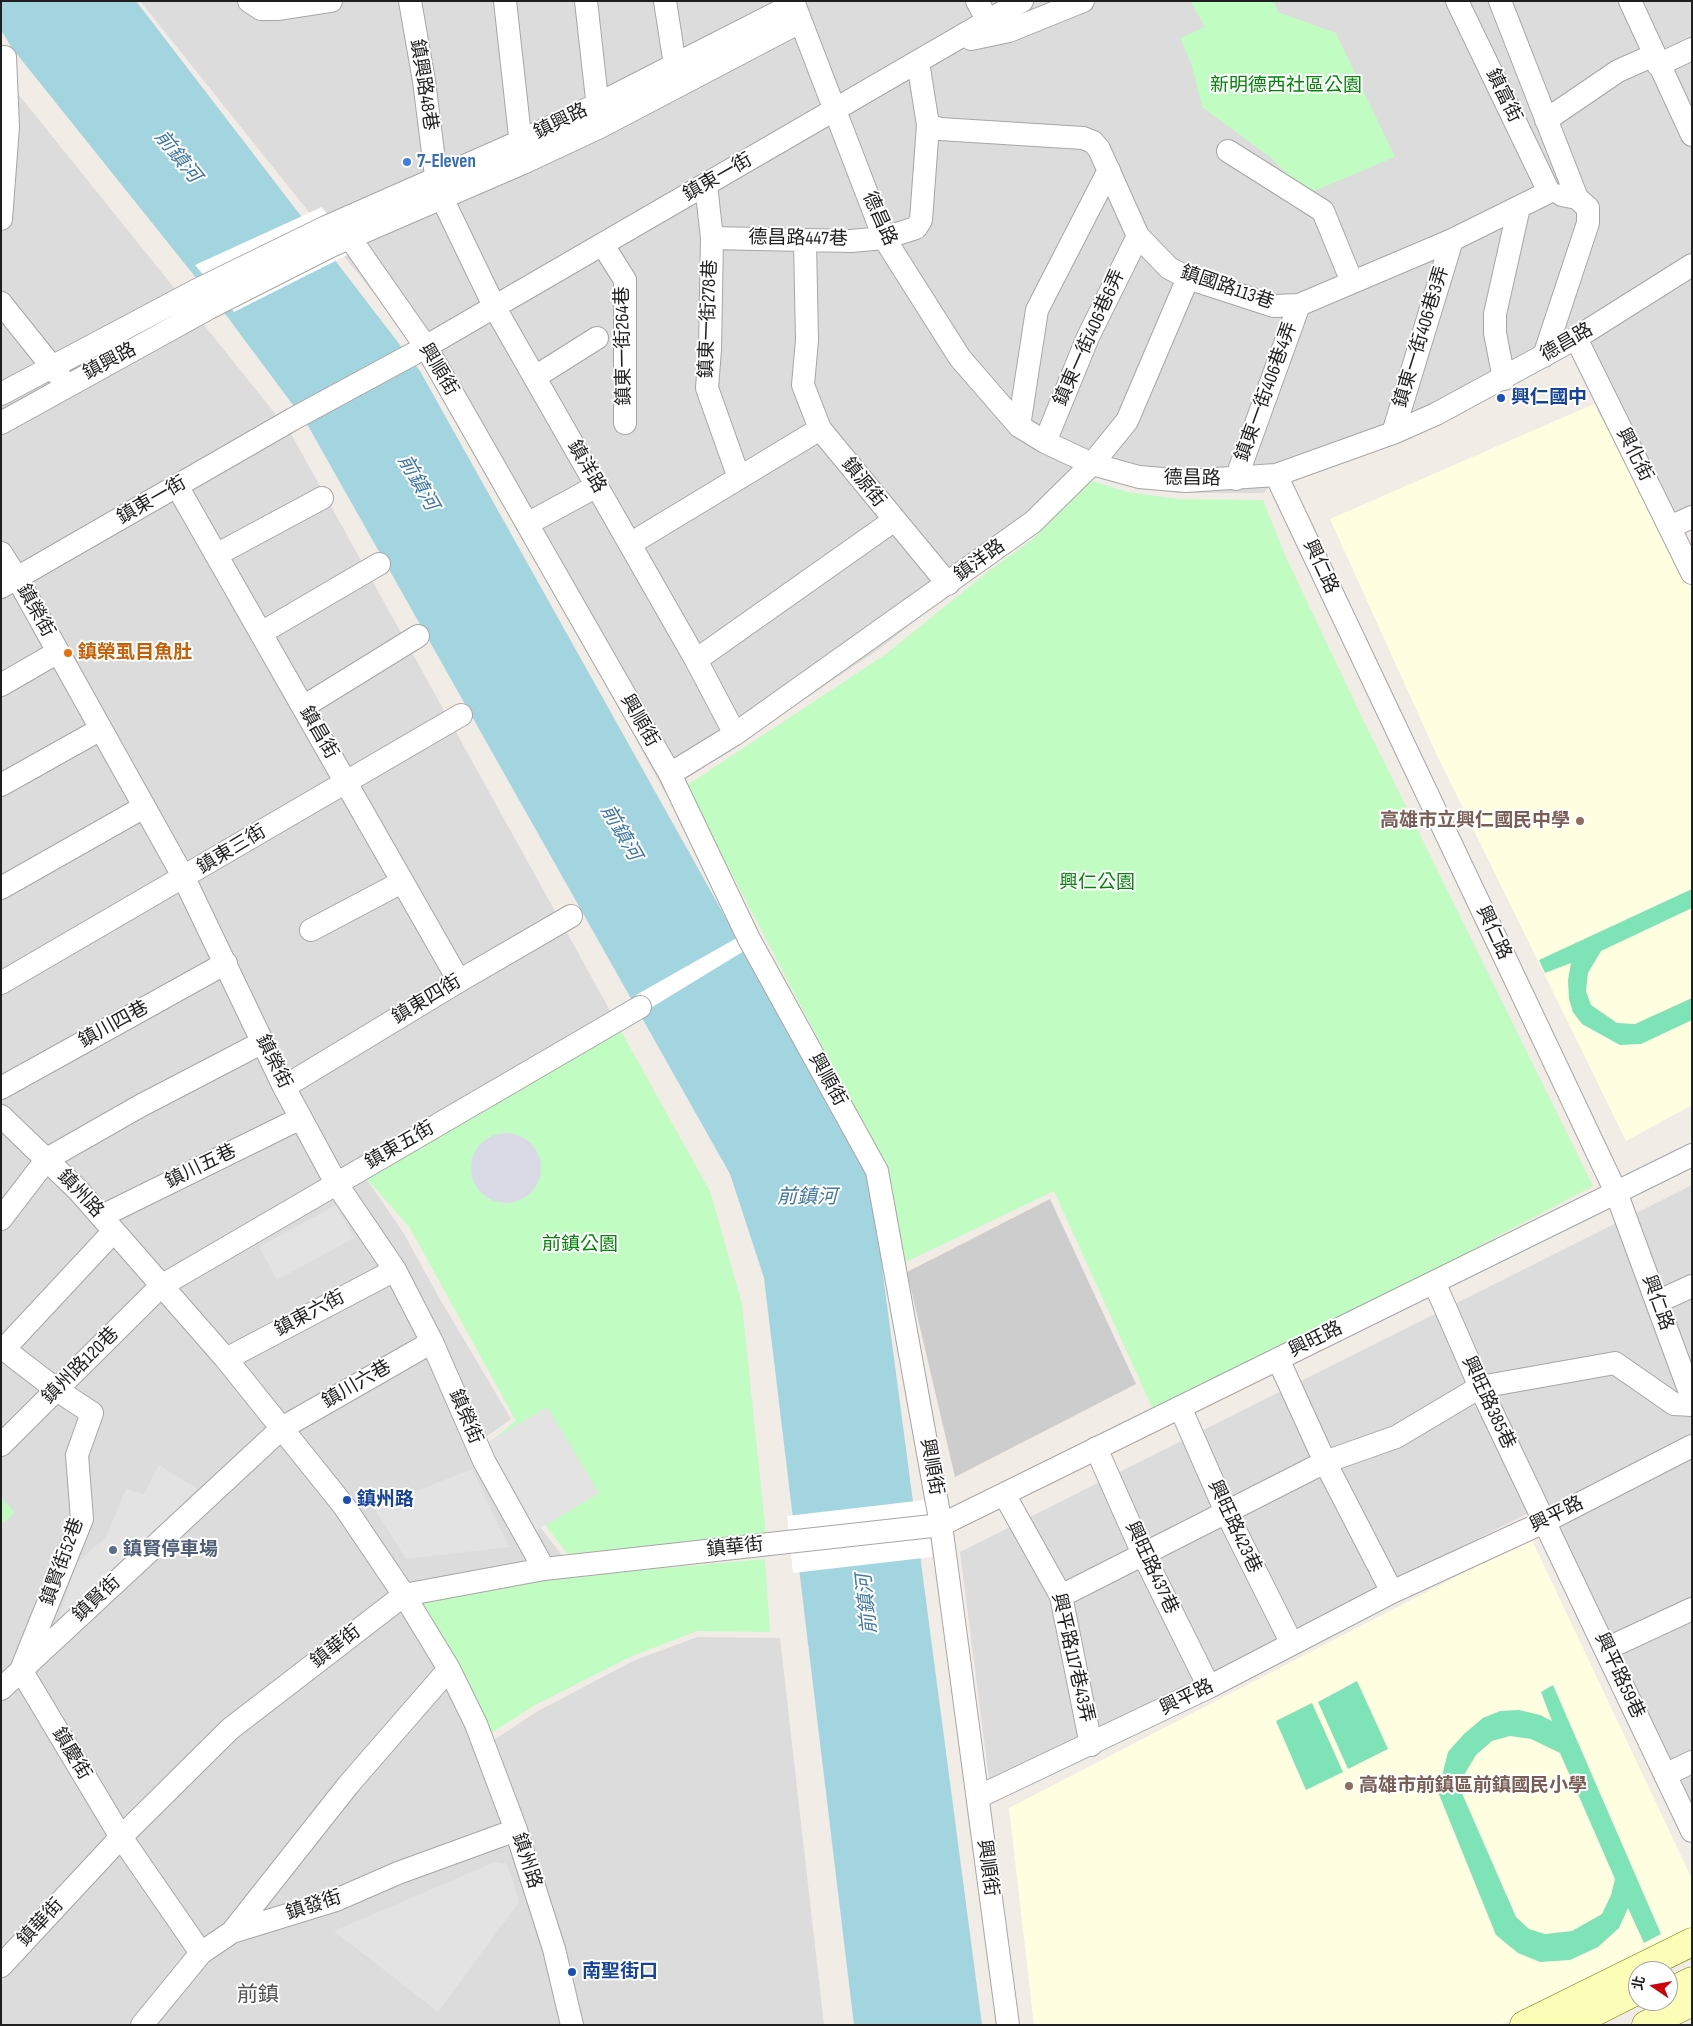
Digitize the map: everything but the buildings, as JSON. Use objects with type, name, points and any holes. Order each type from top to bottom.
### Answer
[{"type":"street","points":[[249,1],[261,9],[279,10],[331,1]]},
{"type":"street","name":"鎮興路48巷","points":[[410,1],[424,81],[436,176],[442,198]]},
{"type":"street","points":[[505,1],[523,163]]},
{"type":"street","points":[[586,1],[600,127]]},
{"type":"street","points":[[665,1],[677,76]]},
{"type":"street","points":[[977,1],[988,22]]},
{"type":"street","name":"鎮東一街","points":[[9,583],[302,414],[420,351],[495,308],[1022,1]]},
{"type":"street","points":[[951,43],[1009,31],[1082,1]]},
{"type":"street","name":"鎮富街","points":[[1457,1],[1549,192]]},
{"type":"street","points":[[1500,1],[1577,198],[1588,208],[1588,223],[1544,356]]},
{"type":"street","points":[[1630,1],[1692,135]]},
{"type":"street","name":"鎮興路","points":[[334,238],[442,198],[600,127],[677,76],[796,9]]},
{"type":"street","name":"德昌路","points":[[796,9],[884,238],[960,358],[1019,426],[1044,442],[1092,464],[1139,476],[1186,482],[1276,475],[1393,433],[1436,414],[1504,379],[1576,338],[1692,265]]},
{"type":"street","points":[[1546,120],[1618,71],[1692,49]]},
{"type":"street","points":[[2,208],[5,57]]},
{"type":"street","points":[[918,62],[928,125]]},
{"type":"street","name":"鎮興路","points":[[334,238],[436,176],[520,141],[598,104],[677,76]]},
{"type":"street","name":"鎮國路113巷","points":[[928,125],[940,129],[1083,138],[1092,142],[1099,149],[1138,236],[1169,268],[1188,278],[1274,306],[1299,305],[1452,240],[1549,192]]},
{"type":"street","name":"德昌路447巷","points":[[712,238],[805,241],[884,238],[916,228],[921,220],[928,125]]},
{"type":"street","points":[[1228,151],[1323,211],[1352,282]]},
{"type":"street","name":"鎮東一街406巷6弄","points":[[1019,426],[1037,310],[1109,170]]},
{"type":"street","name":"鎮東一街278巷","points":[[706,185],[712,238],[710,350],[707,388],[739,478]]},
{"type":"street","points":[[1549,192],[1577,198]]},
{"type":"street","name":"鎮洋路","points":[[442,198],[495,308],[696,660],[735,734]]},
{"type":"street","points":[[1504,379],[1495,333],[1495,314],[1519,207]]},
{"type":"street","name":"鎮東一街406巷6弄","points":[[1044,442],[1088,337],[1138,236]]},
{"type":"street","points":[[213,294],[334,238]]},
{"type":"street","name":"興順街","points":[[334,238],[420,351],[527,524],[670,774],[747,940],[877,1171],[941,1525],[1008,2025]]},
{"type":"street","name":"鎮東一街406巷3弄","points":[[1393,433],[1452,240]]},
{"type":"street","name":"鎮源街","points":[[696,660],[893,521],[820,429],[803,385],[807,340],[805,241]]},
{"type":"street","name":"鎮東一街264巷","points":[[603,245],[625,280],[625,423]]},
{"type":"street","name":"鎮洋路","points":[[670,774],[735,734],[1034,522],[1092,464],[1127,421],[1188,278]]},
{"type":"street","name":"鎮興路","points":[[1,394],[51,367],[213,294]]},
{"type":"street","name":"鎮興路","points":[[5,416],[67,385],[213,294]]},
{"type":"street","points":[[1,303],[67,385]]},
{"type":"street","name":"鎮東一街406巷4弄","points":[[1236,479],[1299,305]]},
{"type":"street","points":[[535,377],[597,338]]},
{"type":"street","name":"興化街","points":[[1576,338],[1692,573]]},
{"type":"street","points":[[630,544],[820,429]]},
{"type":"street","name":"興仁路","points":[[1276,475],[1616,1192],[1692,1398]]},
{"type":"street","name":"鎮昌街","points":[[177,486],[459,981]]},
{"type":"street","points":[[527,524],[597,486]]},
{"type":"street","points":[[216,555],[322,498]]},
{"type":"street","points":[[1670,527],[1692,517]]},
{"type":"street","points":[[893,521],[948,584]]},
{"type":"street","name":"鎮榮街","points":[[1,553],[9,583],[58,652],[184,878],[284,1087],[336,1183],[395,1270],[432,1342],[484,1461],[544,1570]]},
{"type":"street","points":[[261,633],[379,564]]},
{"type":"street","points":[[303,706],[418,636]]},
{"type":"street","points":[[1,685],[58,652]]},
{"type":"street","name":"鎮東三街","points":[[1,983],[461,715]]},
{"type":"street","points":[[1,786],[101,729]]},
{"type":"street","points":[[1,888],[144,807]]},
{"type":"street","points":[[311,930],[402,882]]},
{"type":"street","name":"鎮東四街","points":[[284,1087],[571,916]]},
{"type":"street","name":"鎮川四巷","points":[[1,1088],[226,963]]},
{"type":"street","name":"鎮東五街","points":[[161,1286],[640,1007]]},
{"type":"street","points":[[1,1219],[47,1159],[140,1106],[263,1042]]},
{"type":"street","name":"鎮川五巷","points":[[108,1224],[301,1118]]},
{"type":"street","name":"鎮州路","points":[[4,1125],[47,1159],[108,1224],[226,1359],[344,1506],[404,1595],[449,1669],[476,1724],[516,1830],[554,1949],[572,2025]]},
{"type":"street","name":"興旺路","points":[[941,1525],[1692,1155]]},
{"type":"street","points":[[3,1348],[108,1224]]},
{"type":"street","name":"鎮東六街","points":[[226,1359],[395,1270]]},
{"type":"street","name":"興旺路385巷","points":[[1434,1282],[1480,1387],[1544,1522]]},
{"type":"street","name":"鎮州路120巷","points":[[5,1435],[57,1390],[161,1286]]},
{"type":"street","points":[[1657,1302],[1692,1286]]},
{"type":"street","name":"鎮川六巷","points":[[282,1428],[432,1342]]},
{"type":"street","name":"鎮賢街52巷","points":[[3,1348],[57,1390],[92,1413],[77,1455],[82,1519],[21,1670]]},
{"type":"street","points":[[1278,1359],[1325,1462],[1392,1592]]},
{"type":"street","points":[[1062,1596],[1325,1462],[1396,1436],[1480,1387],[1615,1363],[1674,1404],[1692,1405]]},
{"type":"street","name":"興旺路423巷","points":[[1180,1407],[1226,1512],[1292,1644]]},
{"type":"street","name":"鎮賢街","points":[[1,1689],[282,1428]]},
{"type":"street","name":"興平路","points":[[978,1797],[1091,1745],[1209,1687],[1392,1592],[1544,1522],[1692,1446]]},
{"type":"street","name":"興旺路437巷","points":[[1096,1448],[1143,1554],[1209,1687]]},
{"type":"street","name":"興平路117巷43弄","points":[[1004,1494],[1062,1596],[1091,1745]]},
{"type":"street","name":"興平路59巷","points":[[1544,1522],[1692,1830]]},
{"type":"street","name":"鎮華街","points":[[1,1966],[121,1837],[230,1729],[404,1595],[544,1570],[941,1525]]},
{"type":"street","points":[[1606,1649],[1687,1618]]},
{"type":"street","points":[[232,1932],[349,1784],[449,1669]]},
{"type":"street","name":"鎮慶街","points":[[21,1670],[121,1837],[201,1953]]},
{"type":"street","points":[[1665,1775],[1692,1762]]},
{"type":"street","name":"鎮發街","points":[[142,2025],[201,1953],[232,1932],[336,1900],[398,1873],[516,1830]]},
{"type":"street","points":[[1524,2025],[1692,1942]]},
{"type":"street","points":[[1678,1970],[1692,1962]]},
{"type":"street","points":[[1678,1988],[1692,1981]]},
{"type":"street","points":[[1569,2025],[1628,1995]]},
{"type":"street","points":[[1646,2025],[1692,2002]]},
{"type":"street","points":[[1605,2025],[1632,2011]]},
{"type":"shaded area","points":[[140,1],[1692,1],[1692,517],[1670,527],[1576,338],[1276,475],[1264,493],[1177,493],[1089,474],[986,565],[882,647],[665,793],[537,557],[420,351]]},
{"type":"shaded area","points":[[1,68],[15,90],[290,432],[613,1016],[354,1161],[403,1232],[437,1294],[511,1419],[476,1444],[574,1571],[400,1592],[485,1746],[538,1711],[633,1661],[697,1637],[780,1638],[824,2025],[1,2025]]},
{"type":"shaded area","name":"高雄市立興仁國民中學","points":[[1594,404],[1692,587],[1692,1105],[1626,1141],[1435,751],[1330,519]]},
{"type":"shaded area","points":[[506,1133],[519,1136],[531,1143],[538,1155],[541,1168],[538,1181],[531,1193],[519,1200],[506,1203],[493,1200],[481,1193],[474,1181],[471,1168],[474,1155],[481,1143],[493,1136]]},
{"type":"shaded area","points":[[1692,1185],[1692,1820],[1544,1505],[990,1787],[960,1552]]},
{"type":"shaded area","points":[[1050,1199],[1136,1384],[955,1477],[907,1272]]},
{"type":"shaded area","points":[[336,1205],[354,1238],[277,1280],[259,1247]]},
{"type":"shaded area","points":[[547,1407],[599,1493],[536,1531],[485,1444]]},
{"type":"shaded area","name":"鎮賢停車場","points":[[159,1465],[197,1489],[55,1628],[77,1563],[106,1537],[126,1489],[144,1494]]},
{"type":"shaded area","points":[[472,1469],[509,1547],[406,1559],[374,1508]]},
{"type":"shaded area","name":"高雄市前鎮區前鎮國民小學","points":[[1531,1538],[1692,1879],[1692,1930],[1500,2025],[1034,2025],[1009,1808]]},
{"type":"shaded area","points":[[495,1862],[507,1864],[519,1902],[438,2012],[334,1931]]},
{"type":"green space","name":"新明德西社區公園","points":[[1190,1],[1274,1],[1278,12],[1336,33],[1395,157],[1307,194],[1271,158],[1202,107],[1191,63],[1180,38],[1205,27]]},
{"type":"green space","name":"興仁公園","points":[[1092,481],[1128,492],[1177,499],[1263,500],[1285,555],[1359,711],[1593,1186],[1156,1416],[1054,1191],[904,1263],[882,1161],[686,786],[886,654],[989,571],[1033,539]]},
{"type":"green space","points":[[1692,889],[1692,908],[1601,951],[1588,973],[1586,991],[1591,1005],[1617,1023],[1635,1024],[1692,998],[1692,1020],[1641,1044],[1620,1045],[1582,1024],[1573,1012],[1569,999],[1568,980],[1571,963],[1545,973],[1539,960]]},
{"type":"green space","name":"前鎮公園","points":[[621,1031],[710,1191],[742,1304],[766,1535],[568,1554],[483,1447],[516,1421],[410,1228],[366,1178]]},
{"type":"green space","points":[[1,1497],[15,1513],[1,1525]]},
{"type":"green space","points":[[765,1559],[770,1632],[697,1631],[630,1657],[535,1705],[488,1735],[407,1592]]},
{"type":"green space","points":[[1357,1681],[1388,1749],[1348,1769],[1318,1702]]},
{"type":"green space","points":[[1553,1685],[1661,1934],[1644,1943],[1628,1908],[1619,1928],[1598,1947],[1570,1960],[1540,1962],[1518,1953],[1496,1935],[1438,1792],[1448,1752],[1464,1734],[1483,1718],[1500,1711],[1519,1710],[1540,1715],[1552,1721],[1541,1692]],"holes":[[[1510,1736],[1531,1739],[1560,1753],[1615,1879],[1611,1895],[1602,1914],[1572,1931],[1545,1934],[1529,1929],[1516,1917],[1461,1791],[1464,1775],[1476,1755],[1492,1741]]]},
{"type":"green space","points":[[1312,1703],[1343,1772],[1306,1790],[1276,1721]]},
{"type":"water","name":"前鎮河","points":[[1,1],[136,1],[420,371],[870,1176],[982,2025],[854,2025],[764,1278],[730,1174],[307,424],[229,319],[12,48],[1,30]]},
{"type":"pier","points":[[322,207],[355,251],[234,312],[195,265]]},
{"type":"pier","points":[[742,935],[749,948],[644,1012],[636,995]]},
{"type":"pier","points":[[925,1500],[932,1557],[793,1573],[787,1516]]},
{"type":"place","name":"7-Eleven","points":[[407,162]]},
{"type":"place","name":"興仁國中","points":[[1501,398]]},
{"type":"place","name":"鎮榮虱目魚肚","points":[[68,653]]},
{"type":"place","name":"高雄市立興仁國民中學","points":[[1580,821]]},
{"type":"place","name":"鎮州路","points":[[347,1500]]},
{"type":"place","name":"鎮賢停車場","points":[[113,1550]]},
{"type":"place","name":"高雄市前鎮區前鎮國民小學","points":[[1349,1786]]},
{"type":"place","name":"南聖街口","points":[[572,1972]]},
{"type":"district","name":"前鎮","points":[[258,1996]]}]
